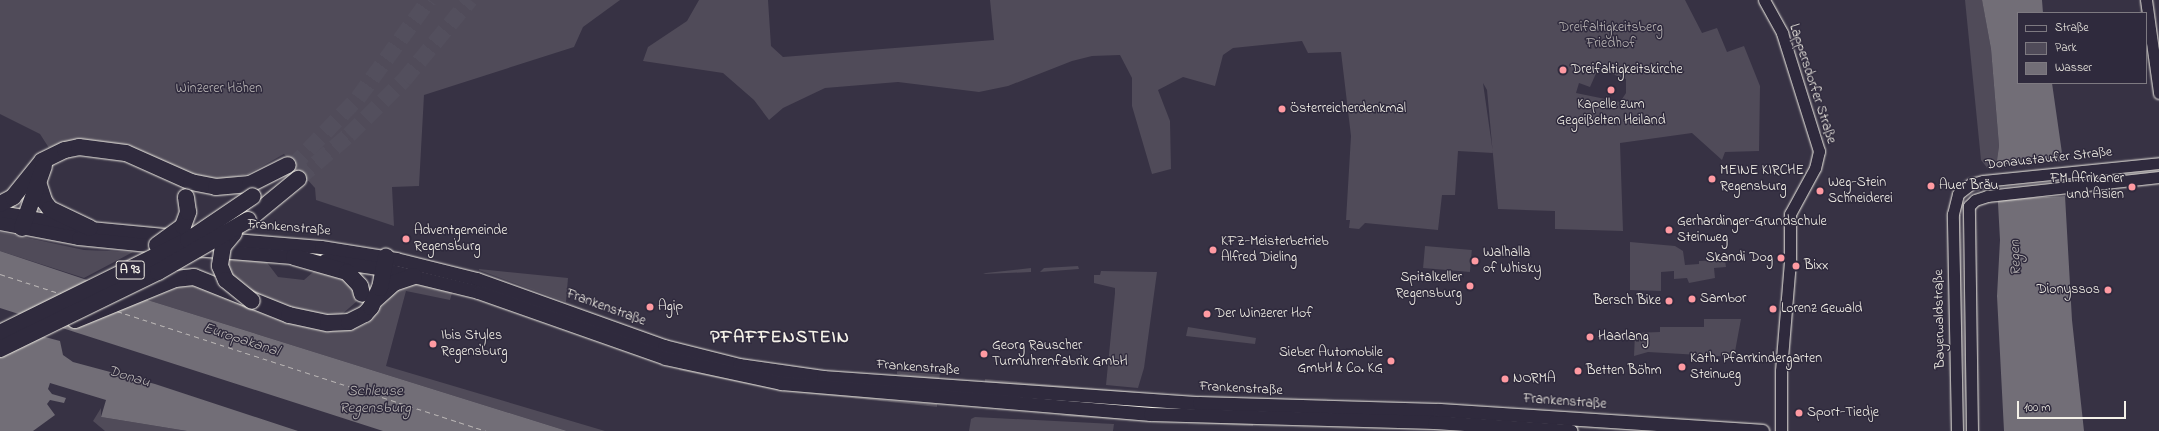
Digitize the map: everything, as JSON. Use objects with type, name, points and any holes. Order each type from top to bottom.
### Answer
[{"type":"highway","points":[[23,220],[36,167],[50,157],[72,149],[96,147],[126,154],[156,165],[191,182],[220,187],[250,184],[293,170]]},
{"type":"highway","points":[[0,331],[176,233],[187,219],[186,197],[176,183],[156,165]]},
{"type":"highway","name":"A 93","points":[[0,331],[188,240],[293,170]]},
{"type":"highway","name":"A 93","points":[[0,350],[164,269],[248,220],[268,205],[293,170]]},
{"type":"highway","points":[[0,204],[31,184]]},
{"type":"highway","points":[[31,184],[50,209],[90,228]]},
{"type":"highway","points":[[248,220],[223,246],[219,260],[226,280],[252,301]]},
{"type":"highway","points":[[294,257],[347,272],[369,297]]},
{"type":"highway","points":[[0,350],[175,278],[194,277],[206,280],[252,301],[306,320],[341,323],[366,314],[369,297],[382,262]]},
{"type":"highway","points":[[369,297],[394,283],[414,276]]},
{"type":"main road","points":[[0,212],[23,220]]},
{"type":"main road","points":[[0,223],[23,220]]},
{"type":"main road","name":"Frankenstraße","points":[[23,220],[90,228],[322,247],[382,262],[477,280],[664,346],[758,369],[823,377],[1088,396],[1256,406],[1439,410],[1762,431]]},
{"type":"main road","name":"Frankenstraße","points":[[23,220],[132,244],[294,257],[382,262],[414,276],[499,299],[664,358],[781,383],[1150,414],[1434,422],[1571,431]]},
{"type":"street","name":"Lappersdorfer Straße","points":[[1764,0],[1782,33],[1817,142],[1818,161],[1790,214],[1781,371],[1781,431]]},
{"type":"street","points":[[2146,0],[2159,93]]},
{"type":"street","name":"Donaustaufer Straße","points":[[1955,206],[1963,188],[1986,181],[2159,163]]},
{"type":"street","name":"Donaustaufer Straße","points":[[1972,431],[1969,206],[1975,200],[1988,196],[2159,176]]},
{"type":"street","name":"Bayerwaldstraße","points":[[1955,206],[1957,431]]},
{"type":"green space","name":"Winzerer Höhen","points":[[0,0],[620,0],[583,27],[574,47],[424,95],[419,186],[392,187],[394,226],[316,200],[315,188],[284,154],[248,174],[225,179],[206,178],[183,172],[132,148],[95,141],[73,142],[49,148],[40,134],[0,114]]},
{"type":"green space","name":"Dreifaltigkeitsberg Friedhof","points":[[699,0],[768,0],[771,46],[783,57],[994,40],[990,0],[1685,0],[1702,33],[1717,28],[1727,52],[1744,46],[1760,86],[1759,151],[1725,152],[1722,160],[1692,133],[1620,143],[1623,231],[1555,229],[1555,211],[1498,209],[1493,153],[1458,151],[1455,195],[1442,195],[1438,230],[1365,223],[1359,229],[1349,228],[1350,220],[1346,220],[1351,136],[1341,52],[1308,53],[1302,41],[1233,48],[1223,55],[1215,86],[1183,77],[1158,90],[1170,121],[1171,169],[1152,174],[1132,106],[1132,78],[1120,55],[1092,56],[1072,61],[1008,86],[979,92],[898,82],[825,88],[783,108],[769,120],[754,100],[723,73],[643,61],[648,47],[687,21]],"holes":[[[1598,69],[1626,79],[1626,93],[1620,102],[1576,93],[1579,83],[1590,87]],[[1483,83],[1487,90],[1492,150]]]},
{"type":"green space","points":[[1965,0],[1982,0],[1991,49],[1999,146],[1996,167],[1988,169],[1981,160]]},
{"type":"green space","points":[[1959,215],[1961,215],[1967,422],[1959,307]]},
{"type":"green space","points":[[0,232],[84,250],[133,252],[84,278],[0,251]]},
{"type":"green space","points":[[1630,242],[1675,246],[1683,251],[1685,265],[1699,264],[1699,261],[1725,260],[1726,267],[1714,268],[1715,278],[1689,283],[1687,278],[1674,279],[1674,271],[1661,272],[1661,291],[1630,290]]},
{"type":"green space","points":[[1425,246],[1472,250],[1470,272],[1423,268]]},
{"type":"green space","points":[[224,256],[265,260],[278,277],[304,280],[320,266],[344,274],[357,296],[356,302],[341,315],[326,316],[292,308],[262,297],[230,277]]},
{"type":"green space","points":[[1078,266],[1079,269],[1040,272],[1044,268]]},
{"type":"green space","points":[[1031,268],[1031,272],[983,274],[986,273]]},
{"type":"green space","points":[[479,270],[568,278],[566,302]]},
{"type":"green space","points":[[1101,271],[1157,272],[1144,368],[1138,388],[1106,385],[1115,288],[1094,283],[1094,275],[1100,275]]},
{"type":"green space","points":[[192,281],[273,318],[326,331],[351,330],[368,323],[394,291],[412,284],[453,290],[450,300],[406,291],[386,366],[605,431],[567,431],[138,297]]},
{"type":"green space","points":[[1704,319],[1741,319],[1734,357],[1648,352],[1634,356],[1635,333],[1660,332],[1660,327],[1704,327]]},
{"type":"green space","points":[[1188,327],[1256,338],[1255,344],[1186,336]]},
{"type":"green space","points":[[680,366],[886,400],[937,404],[937,407],[776,390],[679,370]]},
{"type":"green space","points":[[897,371],[940,374],[939,380],[919,379],[897,374]]},
{"type":"green space","points":[[985,379],[1135,392],[1135,393],[985,382]]},
{"type":"green space","points":[[101,408],[101,417],[187,431],[105,431],[93,421]]},
{"type":"green space","points":[[1075,413],[1253,424],[1253,426],[1060,416]]},
{"type":"green space","points":[[975,417],[1114,424],[1113,431],[969,431],[971,419]]},
{"type":"water","name":"Regen","points":[[1982,0],[2042,0],[2043,12],[2017,12],[2017,84],[2052,84],[2063,160],[2072,320],[2084,431],[2004,431],[1997,296],[2000,240],[1996,167],[1999,146],[1991,49]]},
{"type":"water","name":"Schleuse Regensburg","points":[[0,251],[138,297],[567,431],[383,431],[0,308]]},
{"type":"water","points":[[0,325],[60,341],[63,355],[73,362],[155,384],[298,431],[187,431],[101,417],[106,400],[50,383],[48,389],[52,394],[66,398],[64,403],[50,400],[47,404],[55,415],[33,431],[0,431]]},
{"type":"pier","points":[[2065,161],[2067,196],[1996,200],[1994,165]]},
{"type":"ferry route","points":[[0,274],[62,294]]},
{"type":"ferry route","points":[[117,311],[487,431]]},
{"type":"tunnel","points":[[292,167],[358,98],[429,0]]},
{"type":"tunnel","points":[[298,179],[349,135],[404,80],[470,0]]},
{"type":"place","name":"Dreifaltigkeitskirche","points":[[1563,70]]},
{"type":"place","name":"Kapelle zum Gegeißelten Heiland","points":[[1611,90]]},
{"type":"place","name":"Österreicherdenkmal","points":[[1282,109]]},
{"type":"place","name":"MEINE KIRCHE Regensburg","points":[[1712,179]]},
{"type":"place","name":"Auer Bräu","points":[[1931,186]]},
{"type":"place","name":"FM Afrikaner und Asien","points":[[2132,187]]},
{"type":"place","name":"Weg-Stein Schneiderei","points":[[1820,191]]},
{"type":"place","name":"Gerhardinger-Grundschule Steinweg","points":[[1669,230]]},
{"type":"place","name":"Adventgemeinde Regensburg","points":[[406,239]]},
{"type":"place","name":"KFZ-Meisterbetrieb Alfred Dieling","points":[[1213,250]]},
{"type":"place","name":"Skandi Dog","points":[[1781,258]]},
{"type":"place","name":"Walhalla of Whisky","points":[[1475,261]]},
{"type":"place","name":"Bixx","points":[[1796,266]]},
{"type":"place","name":"Spitalkeller Regensburg","points":[[1470,286]]},
{"type":"place","name":"Dionyssos","points":[[2108,290]]},
{"type":"place","name":"Sambor","points":[[1692,299]]},
{"type":"place","name":"Bersch Bike","points":[[1669,301]]},
{"type":"place","name":"Agip","points":[[650,307]]},
{"type":"place","name":"Lorenz Gewald","points":[[1773,309]]},
{"type":"place","name":"Der Winzerer Hof","points":[[1207,314]]},
{"type":"place","name":"Haarlang","points":[[1590,337]]},
{"type":"place","name":"Ibis Styles Regensburg","points":[[433,344]]},
{"type":"place","name":"Georg Rauscher Turmuhrenfabrik GmbH","points":[[984,354]]},
{"type":"place","name":"Sieber Automobile GmbH & Co. KG","points":[[1391,361]]},
{"type":"place","name":"Kath. Pfarrkindergarten Steinweg","points":[[1682,367]]},
{"type":"place","name":"Betten Böhm","points":[[1578,371]]},
{"type":"place","name":"NORMA","points":[[1505,379]]},
{"type":"place","name":"Sport-Tiedje","points":[[1799,413]]},
{"type":"district","name":"PFAFFENSTEIN","points":[[780,338]]},
{"type":"water label","name":"Europakanal","points":[[241,340]]},
{"type":"water label","name":"Donau","points":[[129,377]]}]
